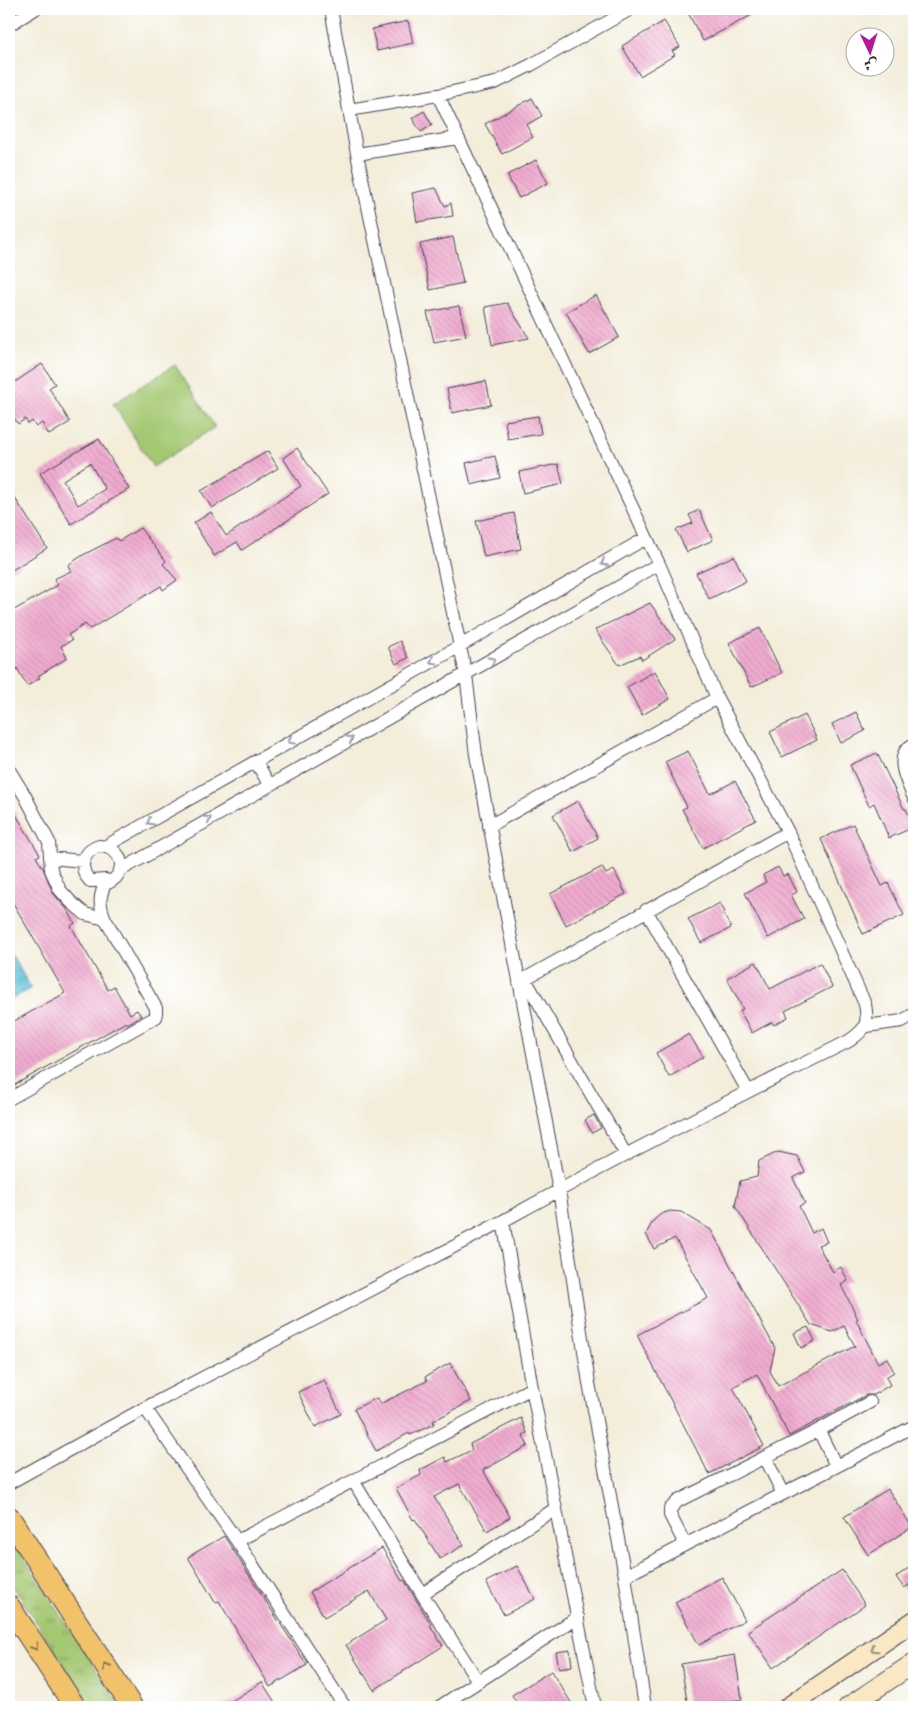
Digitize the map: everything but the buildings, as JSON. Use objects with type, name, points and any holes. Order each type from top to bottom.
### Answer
[{"type":"main road","points":[[9,1517],[132,1707]]},
{"type":"main road","points":[[9,1606],[74,1707]]},
{"type":"street","points":[[9,25],[35,9]]},
{"type":"street","points":[[332,9],[357,154],[466,675],[476,755],[522,980],[559,1190],[589,1382],[625,1576],[645,1707]]},
{"type":"street","points":[[349,110],[495,83],[531,65],[628,10]]},
{"type":"street","points":[[438,95],[646,538],[660,564],[717,698],[788,832],[865,1004],[867,1026]]},
{"type":"street","points":[[357,154],[458,138]]},
{"type":"street","points":[[106,880],[90,881],[85,876],[82,868],[83,861],[91,849],[106,846],[256,762],[646,538]]},
{"type":"street","points":[[121,870],[269,784],[466,675],[660,564]]},
{"type":"street","points":[[489,826],[717,698]]},
{"type":"street","points":[[914,744],[909,746],[903,759],[902,769],[914,798]]},
{"type":"street","points":[[256,762],[269,784]]},
{"type":"street","points":[[9,770],[49,842],[51,870],[60,890],[85,914],[105,919]]},
{"type":"street","points":[[522,980],[788,832]]},
{"type":"street","points":[[106,846],[118,855],[121,862],[121,870],[117,877],[112,882],[105,884],[106,880]]},
{"type":"street","points":[[50,858],[83,861]]},
{"type":"street","points":[[9,1099],[156,1017],[156,1008],[100,908],[99,900],[106,880]]},
{"type":"street","points":[[646,910],[748,1091]]},
{"type":"street","points":[[522,980],[626,1155]]},
{"type":"street","points":[[9,1483],[145,1408],[559,1190],[748,1091],[849,1041],[867,1026],[902,1021],[914,1014]]},
{"type":"street","points":[[503,1221],[532,1388],[595,1707]]},
{"type":"street","points":[[237,1541],[532,1388]]},
{"type":"street","points":[[685,1544],[670,1516],[670,1509],[678,1501],[870,1402]]},
{"type":"street","points":[[145,1408],[237,1541],[345,1707]]},
{"type":"street","points":[[625,1576],[914,1426]]},
{"type":"street","points":[[817,1431],[820,1433],[836,1466]]},
{"type":"street","points":[[766,1457],[783,1494]]},
{"type":"street","points":[[354,1482],[422,1594],[478,1681]]},
{"type":"street","points":[[422,1594],[556,1509]]},
{"type":"street","points":[[439,1707],[578,1617]]},
{"type":"street","points":[[788,1707],[914,1621]]},
{"type":"street","points":[[848,1707],[914,1663]]},
{"type":"green space","points":[[175,365],[215,427],[153,467],[113,404]]},
{"type":"green space","points":[[9,1535],[121,1707],[91,1707],[9,1580]]},
{"type":"water","points":[[9,950],[31,988],[9,1001]]}]
